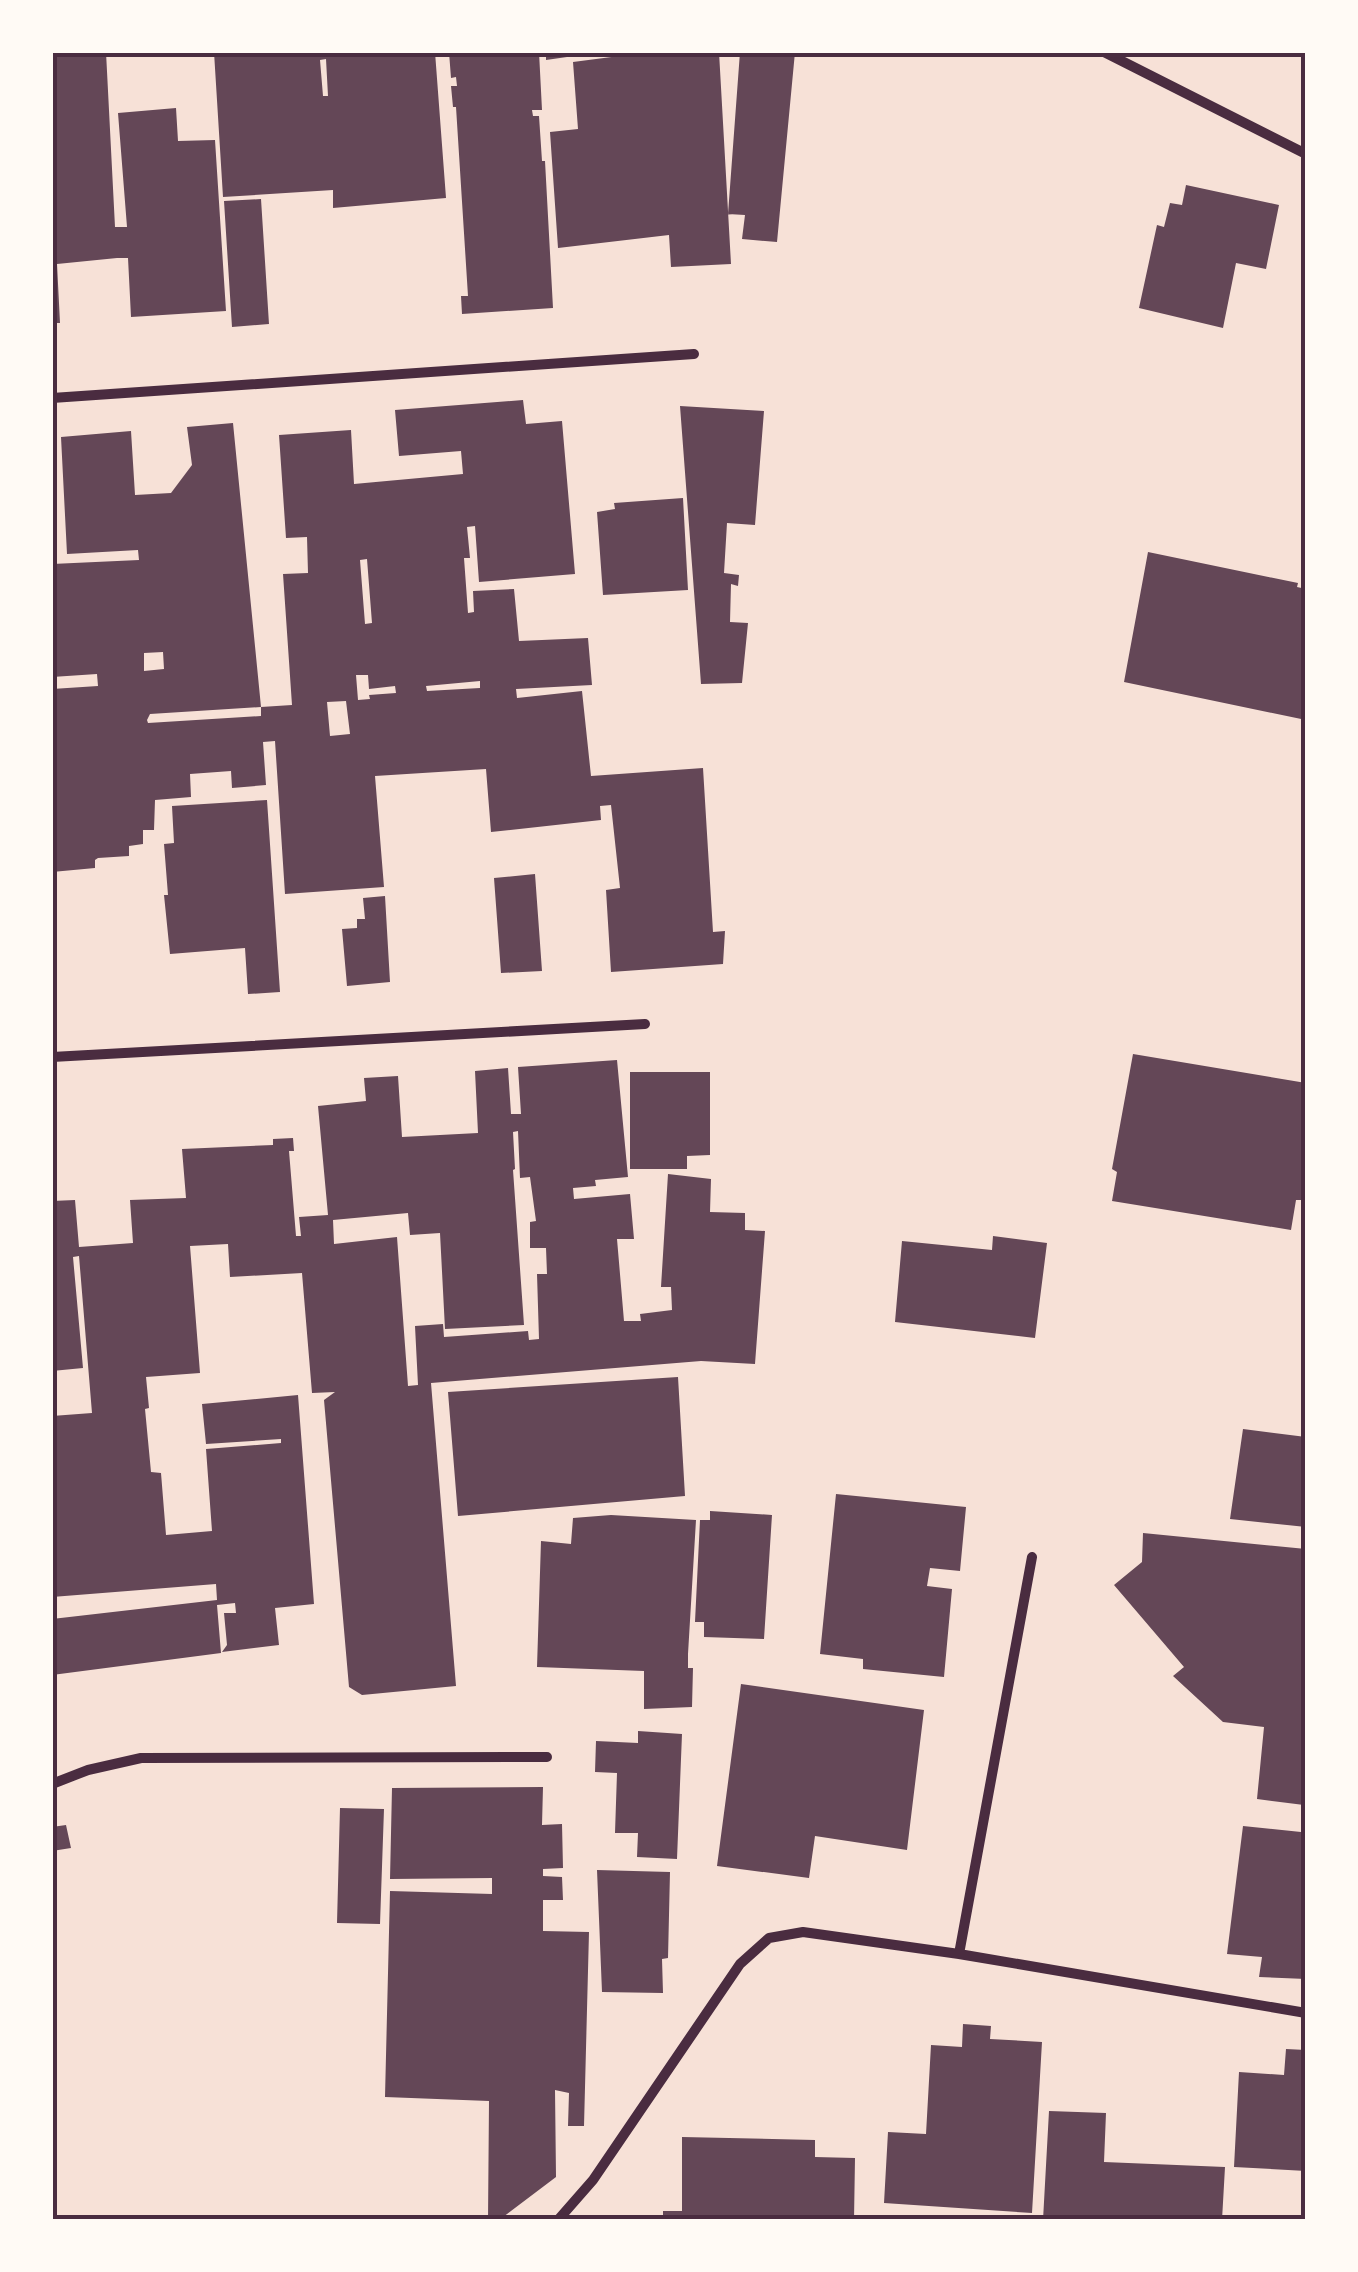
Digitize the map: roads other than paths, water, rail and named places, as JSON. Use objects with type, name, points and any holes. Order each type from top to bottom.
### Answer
[{"type":"street","points":[[1104,52],[1306,154]]},
{"type":"street","points":[[52,398],[694,354]]},
{"type":"street","points":[[52,1057],[646,1024]]},
{"type":"street","points":[[959,1954],[1032,1558]]},
{"type":"street","points":[[52,1784],[88,1770],[141,1758],[547,1758]]},
{"type":"street","points":[[558,2220],[593,2180],[740,1964],[770,1938],[803,1932],[959,1954],[1306,2013]]}]
